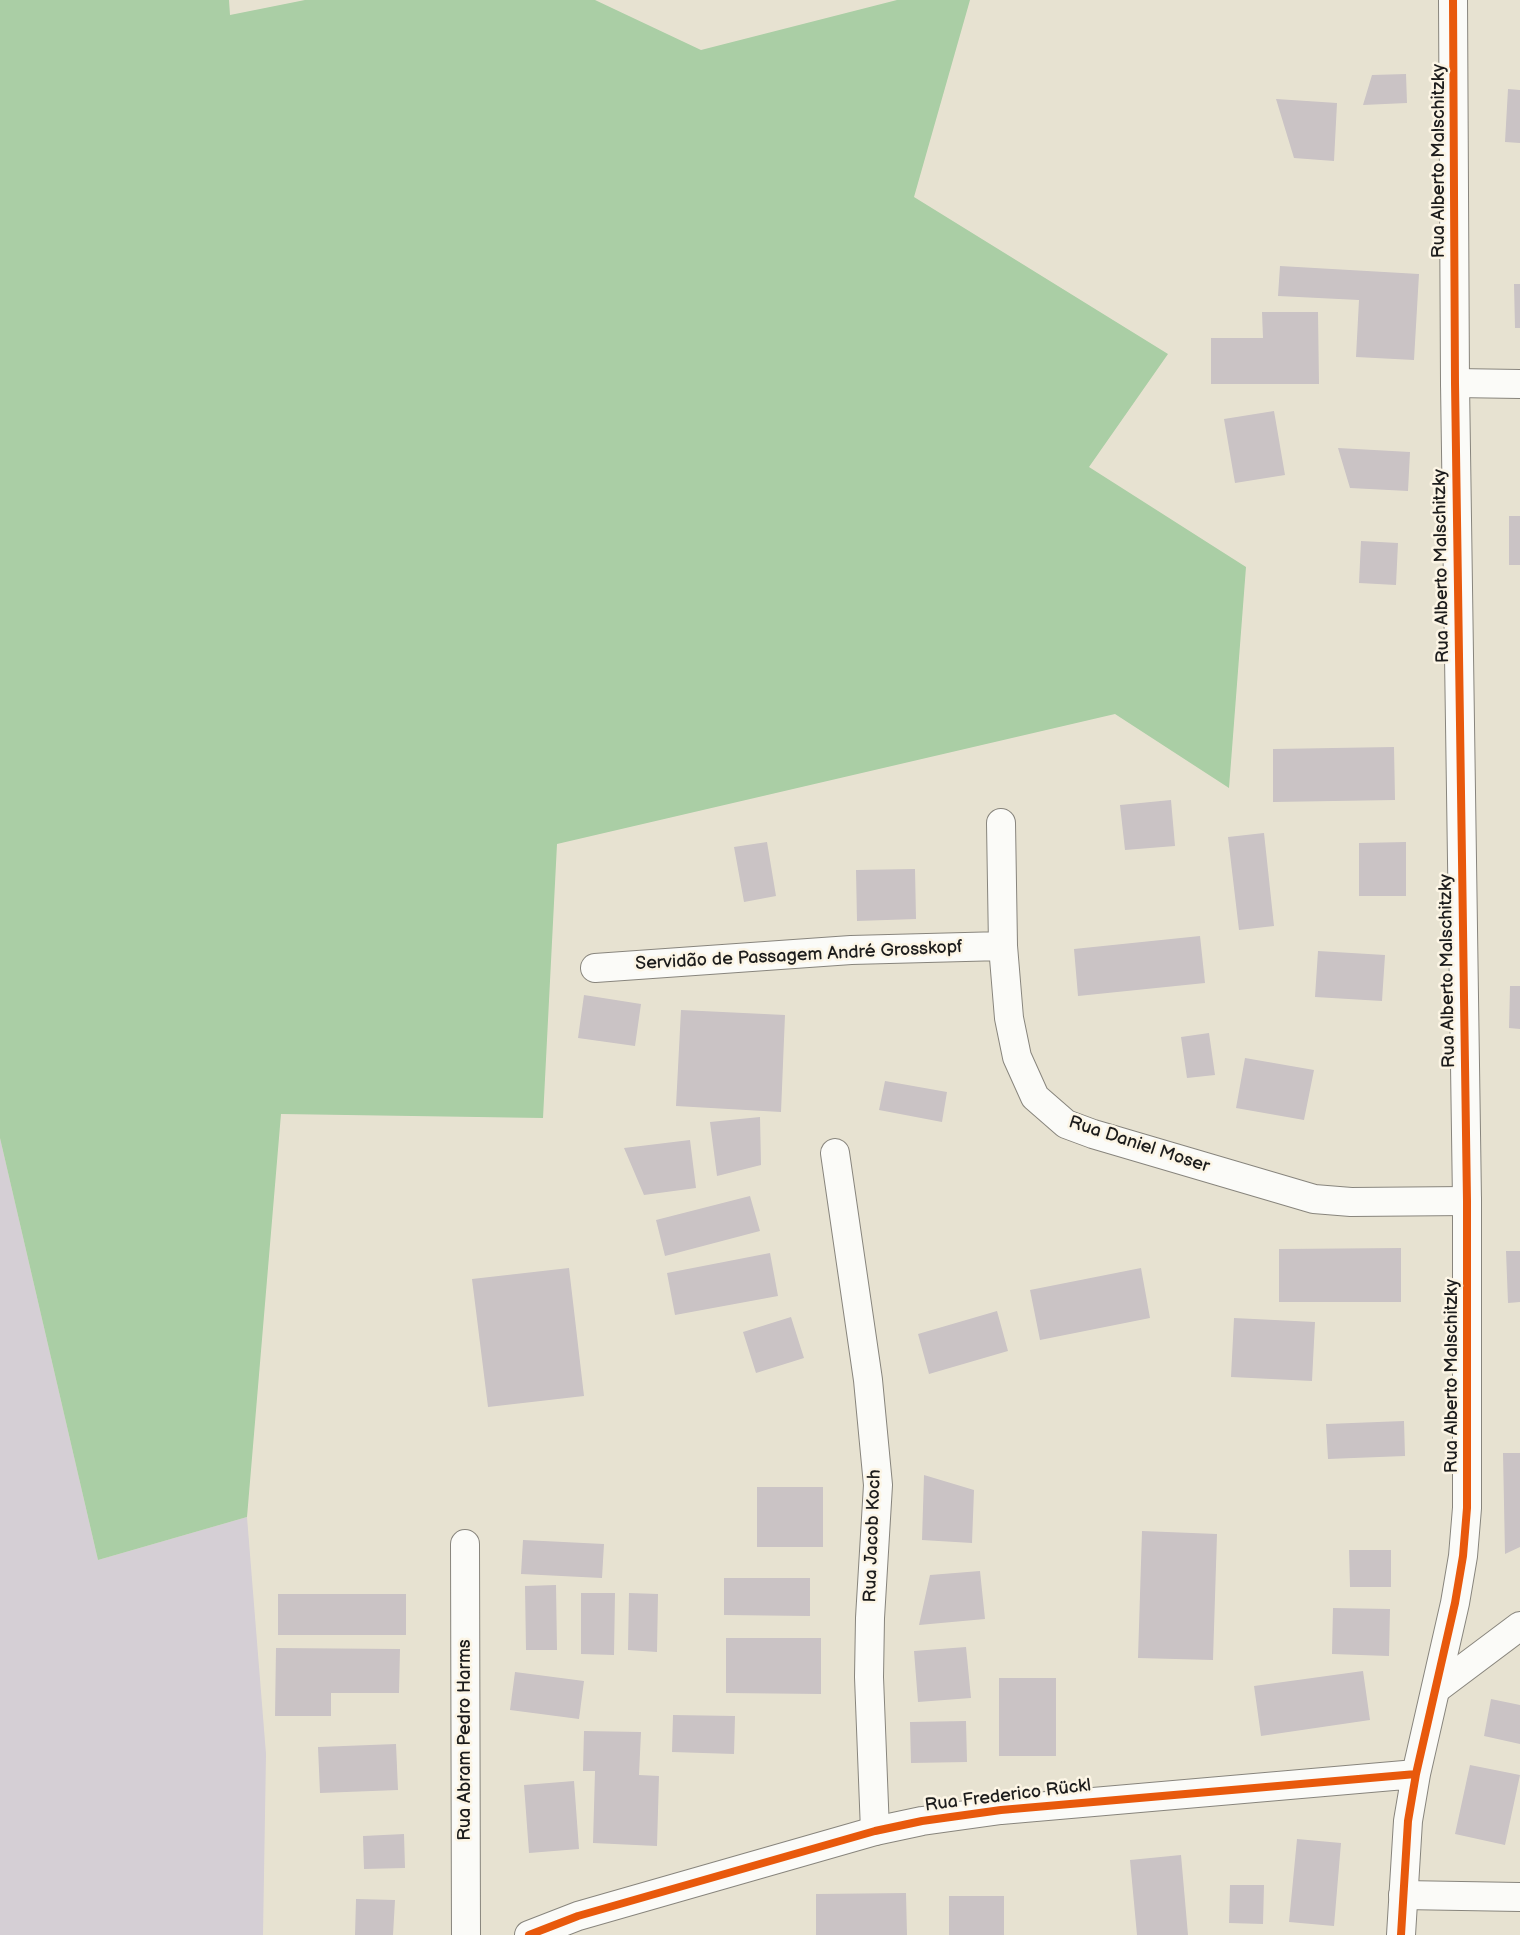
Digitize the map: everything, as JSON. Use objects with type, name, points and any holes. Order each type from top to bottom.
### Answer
[{"type":"street","name":"Rua Alberto Malschitzky","points":[[1401,1935],[1408,1820],[1416,1774],[1455,1603],[1463,1556],[1466,1508],[1466,1201],[1455,383],[1453,0]]},
{"type":"street","points":[[1455,383],[1520,384]]},
{"type":"street","name":"Rua Daniel Moser","points":[[1001,823],[1003,946],[1009,1018],[1017,1057],[1035,1097],[1066,1124],[1103,1137],[1314,1199],[1351,1202],[1466,1201]]},
{"type":"street","name":"Servidão de Passagem André Grosskopf","points":[[595,968],[851,950],[1003,946]]},
{"type":"street","name":"Rua Jacob Koch","points":[[835,1153],[868,1380],[878,1486],[869,1657],[875,1831]]},
{"type":"street","name":"Rua Abram Pedro Harms","points":[[465,1544],[466,1935]]},
{"type":"street","points":[[1436,1689],[1520,1626]]},
{"type":"street","name":"Rua Frederico Rückl","points":[[529,1935],[578,1916],[875,1831],[922,1821],[1001,1810],[1416,1774]]},
{"type":"street","points":[[1403,1895],[1520,1896]]},
{"type":"shaded area","points":[[0,1138],[98,1560],[247,1517],[266,1754],[263,1935],[0,1935]]},
{"type":"green space","points":[[0,0],[229,0],[230,15],[305,0],[595,0],[701,50],[897,0],[970,0],[914,197],[1168,354],[1089,467],[1246,567],[1229,788],[1115,714],[557,844],[543,1118],[281,1114],[247,1517],[98,1560],[0,1138]]},
{"type":"building","points":[[1406,74],[1407,103],[1363,105],[1372,75]]},
{"type":"building","points":[[1508,89],[1520,90],[1520,143],[1505,142]]},
{"type":"building","points":[[1276,99],[1337,103],[1334,161],[1294,158]]},
{"type":"building","points":[[1280,266],[1419,274],[1414,360],[1356,357],[1359,300],[1278,296]]},
{"type":"building","points":[[1514,284],[1520,284],[1520,328],[1515,328]]},
{"type":"building","points":[[1262,312],[1318,312],[1319,384],[1211,384],[1211,338],[1263,338]]},
{"type":"building","points":[[1274,411],[1285,475],[1235,483],[1224,419]]},
{"type":"building","points":[[1338,448],[1410,452],[1408,491],[1350,488]]},
{"type":"building","points":[[1509,516],[1520,516],[1520,565],[1509,565]]},
{"type":"building","points":[[1361,541],[1398,543],[1396,585],[1359,583]]},
{"type":"building","points":[[1394,747],[1395,800],[1273,802],[1273,749]]},
{"type":"building","points":[[1171,800],[1175,846],[1125,850],[1120,805]]},
{"type":"building","points":[[1264,833],[1274,926],[1239,930],[1228,837]]},
{"type":"building","points":[[767,842],[776,896],[744,902],[734,847]]},
{"type":"building","points":[[1406,842],[1406,896],[1359,896],[1359,843]]},
{"type":"building","points":[[915,869],[916,919],[857,921],[856,870]]},
{"type":"building","points":[[1200,936],[1205,983],[1078,996],[1074,949]]},
{"type":"building","points":[[1318,951],[1385,955],[1382,1001],[1315,997]]},
{"type":"building","points":[[1510,986],[1520,986],[1520,1029],[1509,1028]]},
{"type":"building","points":[[584,995],[641,1004],[635,1046],[578,1038]]},
{"type":"building","points":[[681,1010],[785,1015],[781,1112],[676,1106]]},
{"type":"building","points":[[1209,1033],[1215,1075],[1187,1078],[1181,1037]]},
{"type":"building","points":[[1245,1058],[1314,1070],[1304,1120],[1236,1108]]},
{"type":"building","points":[[885,1081],[947,1092],[942,1122],[879,1110]]},
{"type":"building","points":[[760,1117],[761,1165],[717,1176],[710,1122]]},
{"type":"building","points":[[690,1140],[696,1188],[644,1195],[624,1148]]},
{"type":"building","points":[[750,1196],[760,1231],[665,1256],[656,1220]]},
{"type":"building","points":[[1401,1248],[1401,1302],[1279,1302],[1279,1249]]},
{"type":"building","points":[[1506,1251],[1520,1251],[1520,1302],[1508,1303]]},
{"type":"building","points":[[770,1253],[778,1296],[675,1315],[667,1273]]},
{"type":"building","points":[[569,1268],[584,1396],[488,1407],[472,1279]]},
{"type":"building","points":[[1141,1268],[1150,1318],[1040,1340],[1030,1290]]},
{"type":"building","points":[[997,1311],[1008,1351],[929,1374],[918,1334]]},
{"type":"building","points":[[791,1317],[804,1358],[756,1373],[743,1332]]},
{"type":"building","points":[[1234,1318],[1315,1322],[1312,1381],[1231,1377]]},
{"type":"building","points":[[1404,1421],[1405,1456],[1328,1459],[1326,1424]]},
{"type":"building","points":[[1503,1453],[1520,1453],[1520,1547],[1505,1554]]},
{"type":"building","points":[[924,1475],[974,1490],[972,1543],[922,1540]]},
{"type":"building","points":[[757,1487],[823,1487],[823,1547],[757,1547]]},
{"type":"building","points":[[1142,1531],[1217,1534],[1213,1660],[1138,1658]]},
{"type":"building","points":[[523,1540],[604,1544],[602,1578],[521,1574]]},
{"type":"building","points":[[1349,1550],[1391,1550],[1391,1587],[1350,1587]]},
{"type":"building","points":[[980,1571],[985,1619],[919,1625],[930,1575]]},
{"type":"building","points":[[724,1578],[810,1578],[810,1616],[724,1615]]},
{"type":"building","points":[[556,1585],[557,1650],[526,1650],[525,1586]]},
{"type":"building","points":[[581,1593],[615,1593],[614,1655],[581,1654]]},
{"type":"building","points":[[629,1593],[658,1594],[657,1652],[628,1650]]},
{"type":"building","points":[[278,1594],[406,1594],[406,1635],[278,1635]]},
{"type":"building","points":[[1333,1608],[1390,1609],[1389,1656],[1332,1654]]},
{"type":"building","points":[[726,1638],[821,1638],[821,1694],[726,1693]]},
{"type":"building","points":[[966,1647],[971,1698],[918,1702],[914,1651]]},
{"type":"building","points":[[276,1648],[400,1649],[399,1693],[331,1693],[331,1716],[275,1716]]},
{"type":"building","points":[[1363,1671],[1370,1720],[1261,1736],[1254,1686]]},
{"type":"building","points":[[515,1672],[584,1681],[579,1719],[510,1710]]},
{"type":"building","points":[[999,1678],[1056,1678],[1056,1756],[999,1756]]},
{"type":"building","points":[[1491,1699],[1520,1705],[1520,1744],[1484,1736]]},
{"type":"building","points":[[673,1715],[735,1716],[734,1754],[672,1752]]},
{"type":"building","points":[[966,1721],[967,1762],[911,1763],[910,1722]]},
{"type":"building","points":[[584,1731],[641,1732],[639,1775],[659,1776],[657,1846],[593,1843],[595,1771],[583,1771]]},
{"type":"building","points":[[396,1744],[398,1790],[320,1793],[318,1747]]},
{"type":"building","points":[[1470,1765],[1520,1775],[1505,1845],[1455,1834]]},
{"type":"building","points":[[574,1781],[579,1849],[529,1853],[524,1785]]},
{"type":"building","points":[[404,1834],[405,1868],[364,1869],[363,1836]]},
{"type":"building","points":[[1297,1839],[1341,1843],[1334,1926],[1289,1922]]},
{"type":"building","points":[[1181,1855],[1188,1935],[1137,1935],[1130,1860]]},
{"type":"building","points":[[1230,1885],[1264,1885],[1263,1924],[1229,1923]]},
{"type":"building","points":[[906,1893],[907,1935],[816,1935],[816,1894]]},
{"type":"building","points":[[949,1896],[1004,1896],[1004,1935],[949,1935]]},
{"type":"building","points":[[356,1899],[395,1900],[393,1935],[355,1935]]},
{"type":"cycle path","points":[[1401,1935],[1408,1821],[1416,1774],[1455,1603],[1463,1556],[1467,1508],[1467,1201],[1455,383],[1453,0]]},
{"type":"cycle path","points":[[529,1935],[578,1916],[875,1831],[922,1821],[1001,1810],[1416,1774]]}]
